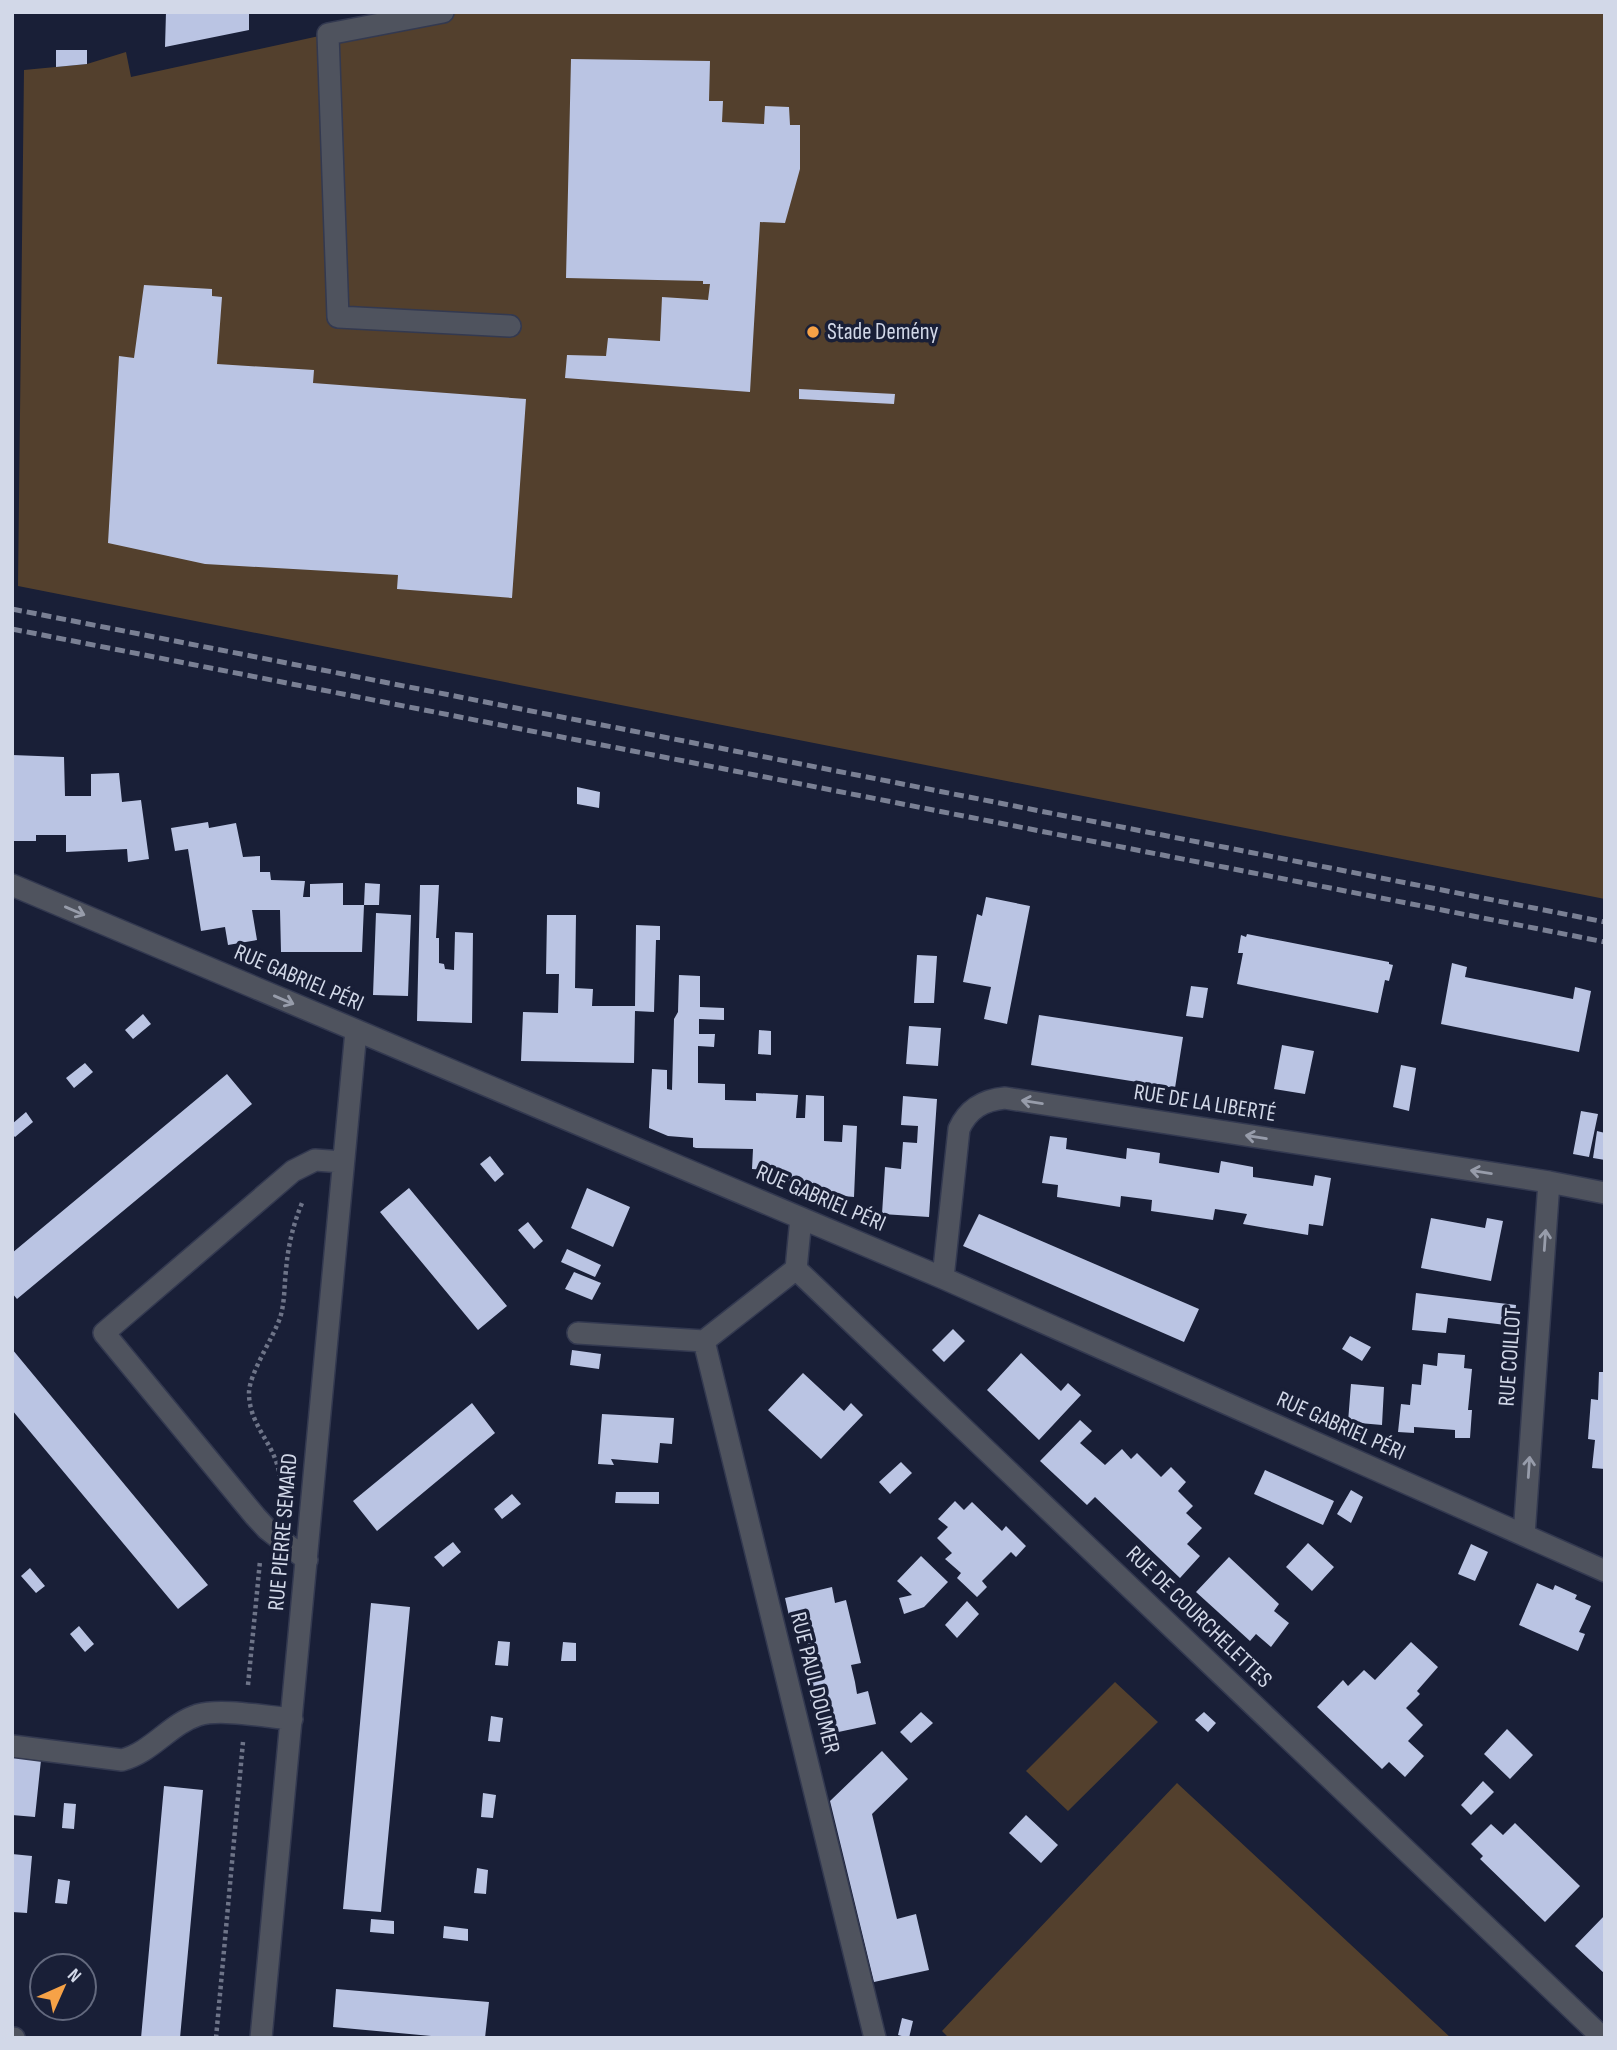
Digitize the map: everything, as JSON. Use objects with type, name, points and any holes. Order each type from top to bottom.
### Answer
[{"type":"street","points":[[443,12],[328,34],[338,317],[510,326]]},
{"type":"street","name":"RUE GABRIEL PÉRI","points":[[12,884],[943,1279],[1605,1571]]},
{"type":"street","name":"RUE PIERRE SEMARD","points":[[261,2038],[356,1031]]},
{"type":"street","name":"RUE DE LA LIBERTÉ","points":[[943,1279],[959,1129],[964,1118],[973,1109],[993,1099],[1005,1098],[1549,1182],[1605,1193]]},
{"type":"street","points":[[307,1560],[267,1529],[255,1516],[104,1333],[293,1171],[315,1160],[342,1162]]},
{"type":"street","name":"RUE COILLOT","points":[[1524,1535],[1549,1182]]},
{"type":"street","points":[[578,1333],[704,1341],[796,1269],[800,1218]]},
{"type":"street","name":"RUE DE COURCHELETTES","points":[[796,1269],[1603,2038]]},
{"type":"street","name":"RUE PAUL DOUMER","points":[[704,1341],[875,2038]]},
{"type":"street","points":[[12,1746],[122,1760],[137,1756],[197,1716],[213,1712],[292,1719]]},
{"type":"shaded area","name":"Stade Demény","points":[[429,12],[1605,12],[1605,899],[18,586],[24,70],[87,64],[126,52],[131,77]]},
{"type":"shaded area","points":[[1115,1682],[1158,1722],[1068,1811],[1026,1771]]},
{"type":"shaded area","points":[[1177,1783],[1451,2038],[949,2038],[942,2031]]},
{"type":"building","points":[[166,12],[249,12],[249,30],[165,47]]},
{"type":"building","points":[[56,50],[87,50],[87,64],[56,67]]},
{"type":"building","points":[[571,59],[710,61],[709,101],[723,101],[722,122],[764,124],[765,106],[789,107],[790,125],[800,125],[800,169],[785,223],[760,222],[750,392],[565,378],[567,355],[606,356],[608,338],[660,341],[662,297],[708,300],[710,284],[703,284],[703,281],[566,278]]},
{"type":"building","points":[[144,285],[212,289],[212,296],[222,297],[217,364],[314,370],[313,383],[526,399],[512,598],[397,589],[398,575],[205,564],[108,543],[119,356],[134,358]]},
{"type":"building","points":[[799,389],[895,394],[894,404],[799,399]]},
{"type":"building","points":[[12,755],[64,757],[65,796],[91,796],[91,774],[119,773],[122,802],[141,800],[149,859],[128,862],[127,849],[66,852],[66,835],[36,835],[36,841],[12,841]]},
{"type":"building","points":[[577,787],[600,792],[599,808],[577,804]]},
{"type":"building","points":[[208,822],[209,828],[236,823],[243,857],[260,856],[260,872],[270,872],[271,880],[305,881],[303,897],[310,897],[310,884],[343,883],[343,905],[364,905],[362,952],[281,952],[280,910],[252,910],[257,940],[228,945],[225,927],[201,931],[188,849],[175,851],[171,828]]},
{"type":"building","points":[[365,883],[380,884],[379,905],[364,905]]},
{"type":"building","points":[[420,885],[439,885],[436,938],[439,938],[439,963],[444,964],[445,969],[454,970],[455,932],[473,933],[472,1023],[417,1021]]},
{"type":"building","points":[[986,897],[1030,906],[1007,1024],[984,1019],[991,987],[963,982],[977,914],[982,916]]},
{"type":"building","points":[[376,913],[411,915],[408,996],[373,995]]},
{"type":"building","points":[[547,915],[576,915],[575,988],[593,989],[592,1006],[635,1006],[636,925],[660,926],[660,940],[656,940],[654,1012],[635,1011],[634,1063],[521,1061],[523,1012],[558,1013],[559,974],[546,974]]},
{"type":"building","points":[[1247,934],[1389,962],[1393,965],[1389,981],[1385,980],[1378,1013],[1237,984],[1243,953],[1238,953],[1241,935],[1246,937]]},
{"type":"building","points":[[917,955],[937,956],[934,1003],[914,1003]]},
{"type":"building","points":[[1452,963],[1467,967],[1465,977],[1573,999],[1575,987],[1591,991],[1579,1052],[1441,1024]]},
{"type":"building","points":[[679,975],[700,976],[700,1007],[724,1008],[724,1020],[699,1019],[699,1034],[715,1034],[714,1047],[698,1046],[698,1083],[725,1084],[725,1100],[756,1101],[756,1093],[798,1095],[796,1118],[805,1118],[806,1095],[824,1096],[824,1141],[842,1142],[843,1125],[857,1126],[854,1197],[821,1194],[821,1202],[796,1191],[797,1181],[771,1181],[771,1170],[752,1169],[753,1149],[696,1148],[693,1147],[693,1138],[668,1136],[649,1128],[652,1069],[667,1070],[667,1089],[672,1090],[674,1019],[678,1012]]},
{"type":"building","points":[[1191,986],[1208,988],[1203,1018],[1186,1016]]},
{"type":"building","points":[[143,1014],[151,1024],[133,1039],[125,1030]]},
{"type":"building","points":[[1039,1015],[1183,1037],[1175,1088],[1031,1065]]},
{"type":"building","points":[[909,1026],[941,1028],[938,1066],[906,1064]]},
{"type":"building","points":[[759,1030],[771,1031],[771,1055],[758,1054]]},
{"type":"building","points":[[1282,1045],[1314,1051],[1305,1094],[1274,1089]]},
{"type":"building","points":[[85,1063],[93,1072],[74,1088],[66,1078]]},
{"type":"building","points":[[1401,1065],[1416,1068],[1409,1111],[1393,1107]]},
{"type":"building","points":[[227,1074],[252,1104],[17,1299],[12,1293],[12,1253]]},
{"type":"building","points":[[903,1096],[937,1099],[929,1217],[882,1214],[885,1167],[901,1169],[903,1142],[917,1143],[918,1126],[901,1125]]},
{"type":"building","points":[[1581,1111],[1598,1114],[1589,1157],[1573,1154]]},
{"type":"building","points":[[26,1112],[33,1122],[15,1137],[12,1134],[12,1124]]},
{"type":"building","points":[[1597,1131],[1605,1133],[1605,1160],[1593,1158]]},
{"type":"building","points":[[1050,1136],[1067,1138],[1066,1149],[1126,1159],[1127,1148],[1160,1153],[1159,1163],[1219,1173],[1221,1161],[1253,1167],[1253,1177],[1313,1186],[1315,1175],[1331,1178],[1323,1226],[1309,1224],[1308,1235],[1243,1224],[1247,1214],[1215,1209],[1213,1220],[1151,1211],[1152,1200],[1121,1196],[1120,1207],[1057,1197],[1058,1185],[1042,1183]]},
{"type":"building","points":[[490,1156],[504,1174],[495,1182],[480,1164]]},
{"type":"building","points":[[409,1188],[507,1306],[478,1330],[380,1212]]},
{"type":"building","points":[[587,1188],[630,1207],[613,1247],[571,1228]]},
{"type":"building","points":[[979,1214],[1199,1309],[1184,1342],[963,1246]]},
{"type":"building","points":[[1431,1218],[1485,1228],[1487,1218],[1503,1221],[1491,1281],[1421,1268]]},
{"type":"building","points":[[528,1222],[543,1241],[534,1249],[518,1230]]},
{"type":"building","points":[[567,1249],[601,1265],[595,1277],[561,1262]]},
{"type":"building","points":[[574,1272],[601,1283],[592,1300],[565,1289]]},
{"type":"building","points":[[1416,1293],[1516,1305],[1514,1326],[1448,1318],[1446,1333],[1412,1330]]},
{"type":"building","points":[[953,1329],[965,1341],[944,1362],[932,1350]]},
{"type":"building","points":[[1350,1336],[1371,1347],[1362,1361],[1342,1349]]},
{"type":"building","points":[[12,1349],[208,1585],[178,1609],[12,1410]]},
{"type":"building","points":[[572,1350],[601,1354],[599,1369],[570,1365]]},
{"type":"building","points":[[1021,1353],[1061,1391],[1068,1383],[1081,1395],[1039,1440],[987,1390]]},
{"type":"building","points":[[1438,1353],[1465,1355],[1464,1368],[1472,1369],[1468,1410],[1472,1410],[1470,1438],[1455,1438],[1455,1430],[1414,1427],[1414,1433],[1398,1432],[1401,1404],[1410,1405],[1412,1384],[1421,1385],[1423,1364],[1437,1366]]},
{"type":"building","points":[[1599,1372],[1605,1372],[1605,1469],[1592,1468],[1595,1440],[1588,1439],[1591,1399],[1598,1400]]},
{"type":"building","points":[[803,1373],[844,1411],[851,1403],[863,1415],[821,1459],[768,1410]]},
{"type":"building","points":[[1351,1384],[1384,1387],[1382,1425],[1348,1422]]},
{"type":"building","points":[[472,1403],[495,1433],[377,1531],[353,1501]]},
{"type":"building","points":[[602,1414],[674,1418],[672,1444],[660,1443],[658,1463],[611,1459],[614,1465],[598,1464]]},
{"type":"building","points":[[1080,1420],[1092,1431],[1080,1443],[1105,1465],[1122,1449],[1131,1459],[1137,1453],[1161,1477],[1171,1467],[1186,1482],[1178,1491],[1193,1506],[1186,1513],[1202,1528],[1187,1544],[1200,1556],[1180,1578],[1095,1497],[1087,1505],[1040,1461]]},
{"type":"building","points":[[901,1462],[912,1473],[890,1494],[879,1482]]},
{"type":"building","points":[[1265,1470],[1334,1501],[1323,1525],[1254,1494]]},
{"type":"building","points":[[1351,1490],[1363,1497],[1351,1523],[1337,1514]]},
{"type":"building","points":[[616,1492],[659,1492],[659,1504],[615,1503]]},
{"type":"building","points":[[512,1494],[521,1504],[502,1519],[494,1509]]},
{"type":"building","points":[[955,1501],[964,1510],[972,1502],[1002,1531],[1006,1526],[1026,1546],[1016,1557],[1011,1552],[982,1581],[987,1587],[977,1597],[957,1578],[961,1573],[945,1559],[952,1553],[937,1538],[948,1527],[938,1519]]},
{"type":"building","points":[[453,1542],[461,1552],[443,1567],[434,1557]]},
{"type":"building","points":[[1308,1543],[1334,1567],[1312,1591],[1286,1567]]},
{"type":"building","points":[[1471,1544],[1488,1552],[1475,1581],[1458,1574]]},
{"type":"building","points":[[921,1556],[948,1582],[924,1607],[904,1614],[899,1598],[912,1595],[897,1581]]},
{"type":"building","points":[[1229,1557],[1279,1604],[1274,1611],[1289,1623],[1271,1647],[1256,1634],[1250,1641],[1196,1592]]},
{"type":"building","points":[[30,1568],[45,1586],[36,1593],[21,1576]]},
{"type":"building","points":[[1537,1583],[1553,1590],[1555,1585],[1577,1595],[1575,1599],[1591,1606],[1579,1632],[1585,1634],[1578,1651],[1519,1625]]},
{"type":"building","points":[[832,1587],[835,1603],[846,1600],[861,1663],[851,1665],[857,1694],[868,1691],[876,1724],[829,1734],[822,1705],[812,1707],[804,1675],[814,1672],[799,1613],[789,1616],[785,1598]]},
{"type":"building","points":[[967,1601],[979,1614],[957,1638],[945,1625]]},
{"type":"building","points":[[371,1603],[410,1607],[381,1912],[343,1909]]},
{"type":"building","points":[[79,1626],[94,1644],[85,1652],[70,1634]]},
{"type":"building","points":[[498,1641],[510,1642],[508,1666],[495,1665]]},
{"type":"building","points":[[563,1642],[576,1643],[576,1661],[561,1661]]},
{"type":"building","points":[[1411,1642],[1438,1667],[1417,1691],[1420,1694],[1406,1708],[1423,1725],[1408,1741],[1424,1756],[1405,1777],[1389,1762],[1382,1769],[1317,1707],[1343,1680],[1348,1686],[1364,1670],[1375,1680]]},
{"type":"building","points":[[921,1712],[933,1723],[911,1743],[900,1732]]},
{"type":"building","points":[[1204,1712],[1216,1723],[1208,1732],[1195,1720]]},
{"type":"building","points":[[491,1716],[503,1718],[500,1742],[488,1741]]},
{"type":"building","points":[[1507,1729],[1533,1755],[1510,1779],[1484,1754]]},
{"type":"building","points":[[882,1751],[908,1779],[872,1814],[897,1919],[916,1914],[929,1970],[874,1982],[830,1801]]},
{"type":"building","points":[[12,1757],[41,1760],[35,1817],[12,1815]]},
{"type":"building","points":[[1483,1781],[1494,1792],[1471,1815],[1461,1805]]},
{"type":"building","points":[[164,1786],[203,1790],[180,2038],[141,2038]]},
{"type":"building","points":[[483,1793],[496,1795],[493,1818],[481,1817]]},
{"type":"building","points":[[64,1803],[76,1804],[74,1829],[62,1828]]},
{"type":"building","points":[[1026,1815],[1058,1845],[1041,1863],[1009,1833]]},
{"type":"building","points":[[1515,1823],[1580,1886],[1545,1922],[1480,1859],[1483,1856],[1471,1844],[1491,1824],[1503,1835]]},
{"type":"building","points":[[12,1854],[32,1856],[27,1913],[12,1912]]},
{"type":"building","points":[[477,1868],[488,1870],[486,1894],[474,1893]]},
{"type":"building","points":[[58,1879],[70,1881],[67,1904],[55,1903]]},
{"type":"building","points":[[1605,1915],[1605,1974],[1575,1946]]},
{"type":"building","points":[[371,1919],[394,1921],[394,1934],[370,1932]]},
{"type":"building","points":[[444,1926],[468,1929],[468,1941],[443,1938]]},
{"type":"building","points":[[336,1989],[489,2002],[485,2038],[453,2038],[333,2027]]},
{"type":"building","points":[[902,2018],[913,2021],[909,2038],[898,2035]]},
{"type":"railway","points":[[12,609],[1605,922]]},
{"type":"railway","points":[[12,629],[1605,942]]},
{"type":"place","name":"Stade Demény","points":[[813,332]]}]
